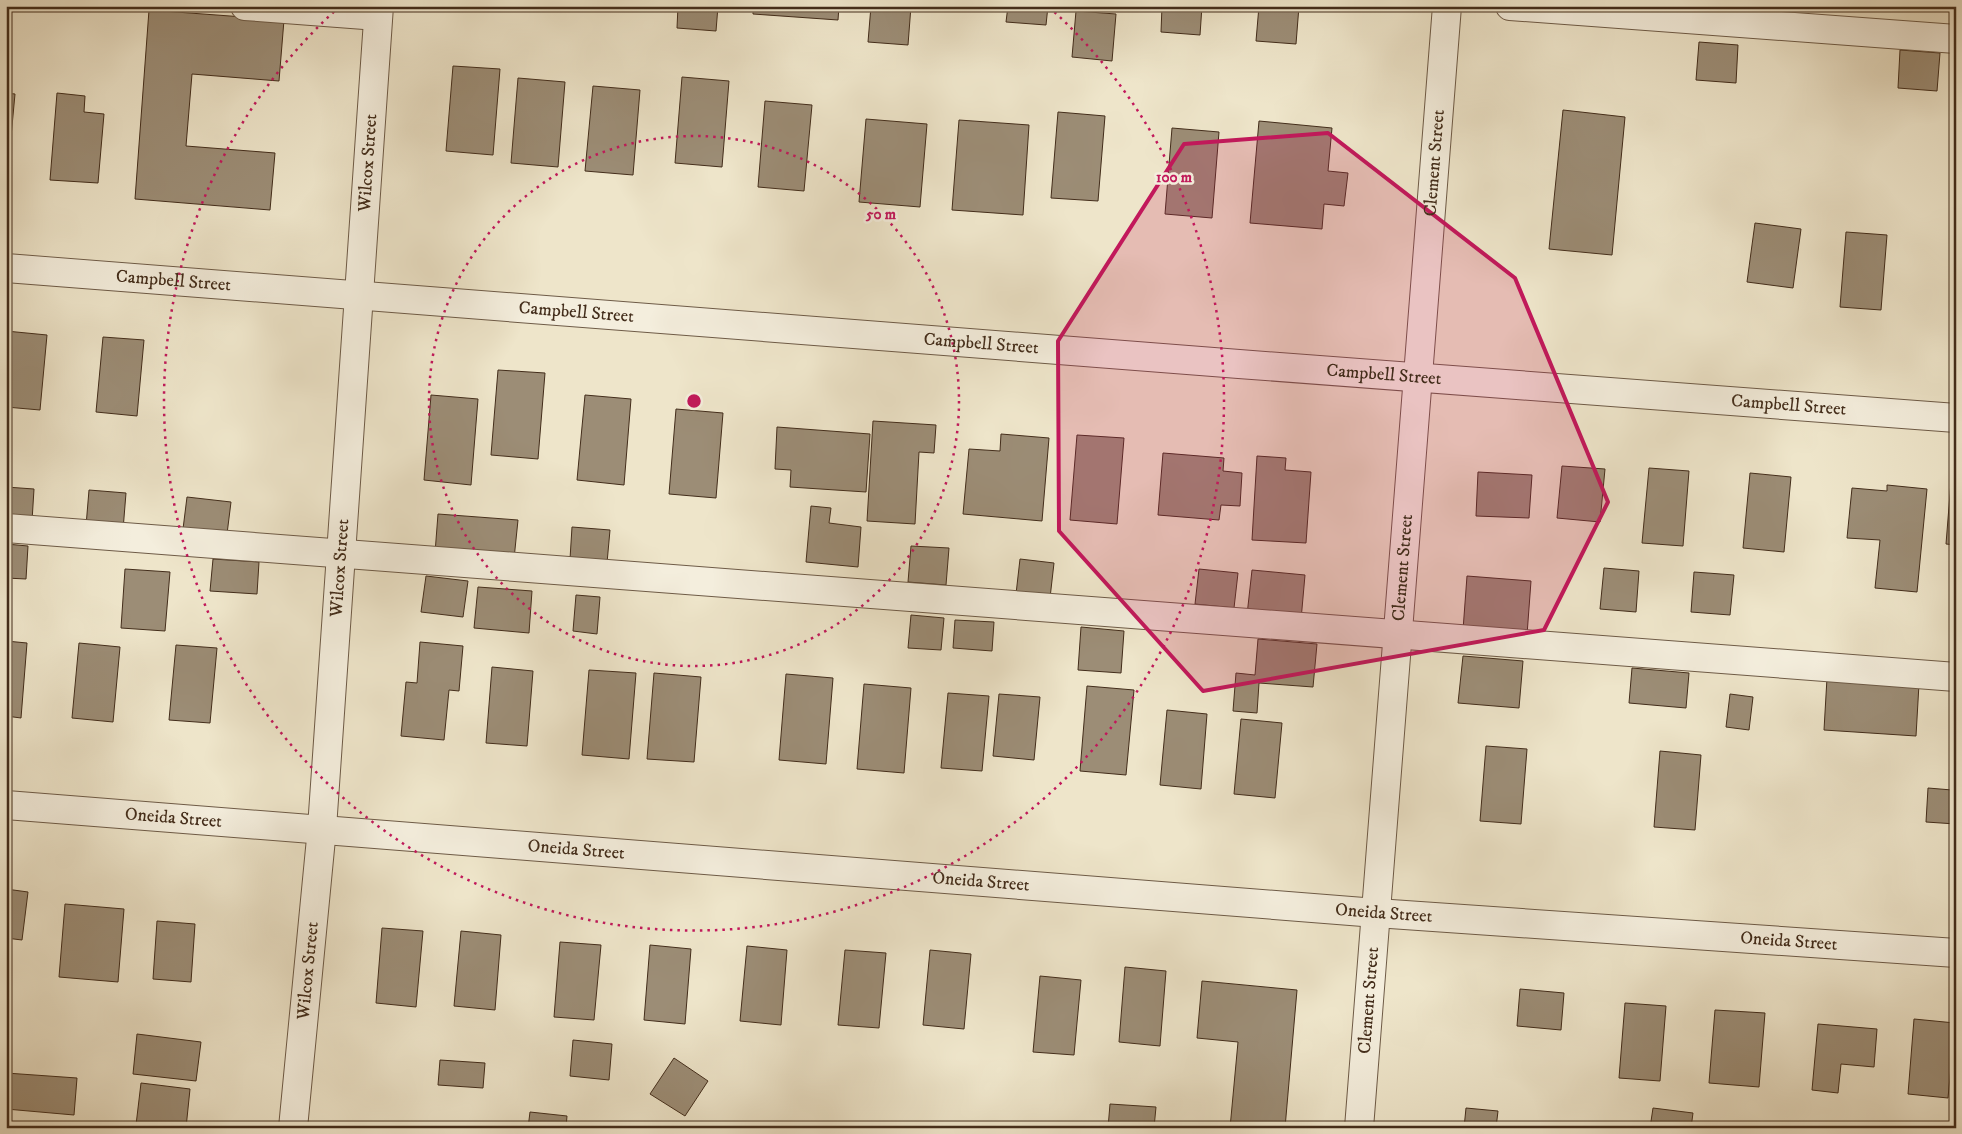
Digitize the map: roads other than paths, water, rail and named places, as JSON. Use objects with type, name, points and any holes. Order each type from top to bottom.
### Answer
[{"type":"street","points":[[245,6],[378,11]]},
{"type":"street","name":"Clement Street","points":[[1359,1128],[1447,6]]},
{"type":"street","points":[[1510,6],[1734,14],[1956,39]]},
{"type":"street","name":"Wilcox Street","points":[[292,1128],[322,828],[378,11]]},
{"type":"street","name":"Campbell Street","points":[[6,268],[1956,418]]},
{"type":"street","points":[[6,528],[1956,677]]},
{"type":"street","name":"Oneida Street","points":[[6,805],[322,828],[1376,913],[1956,953]]}]
